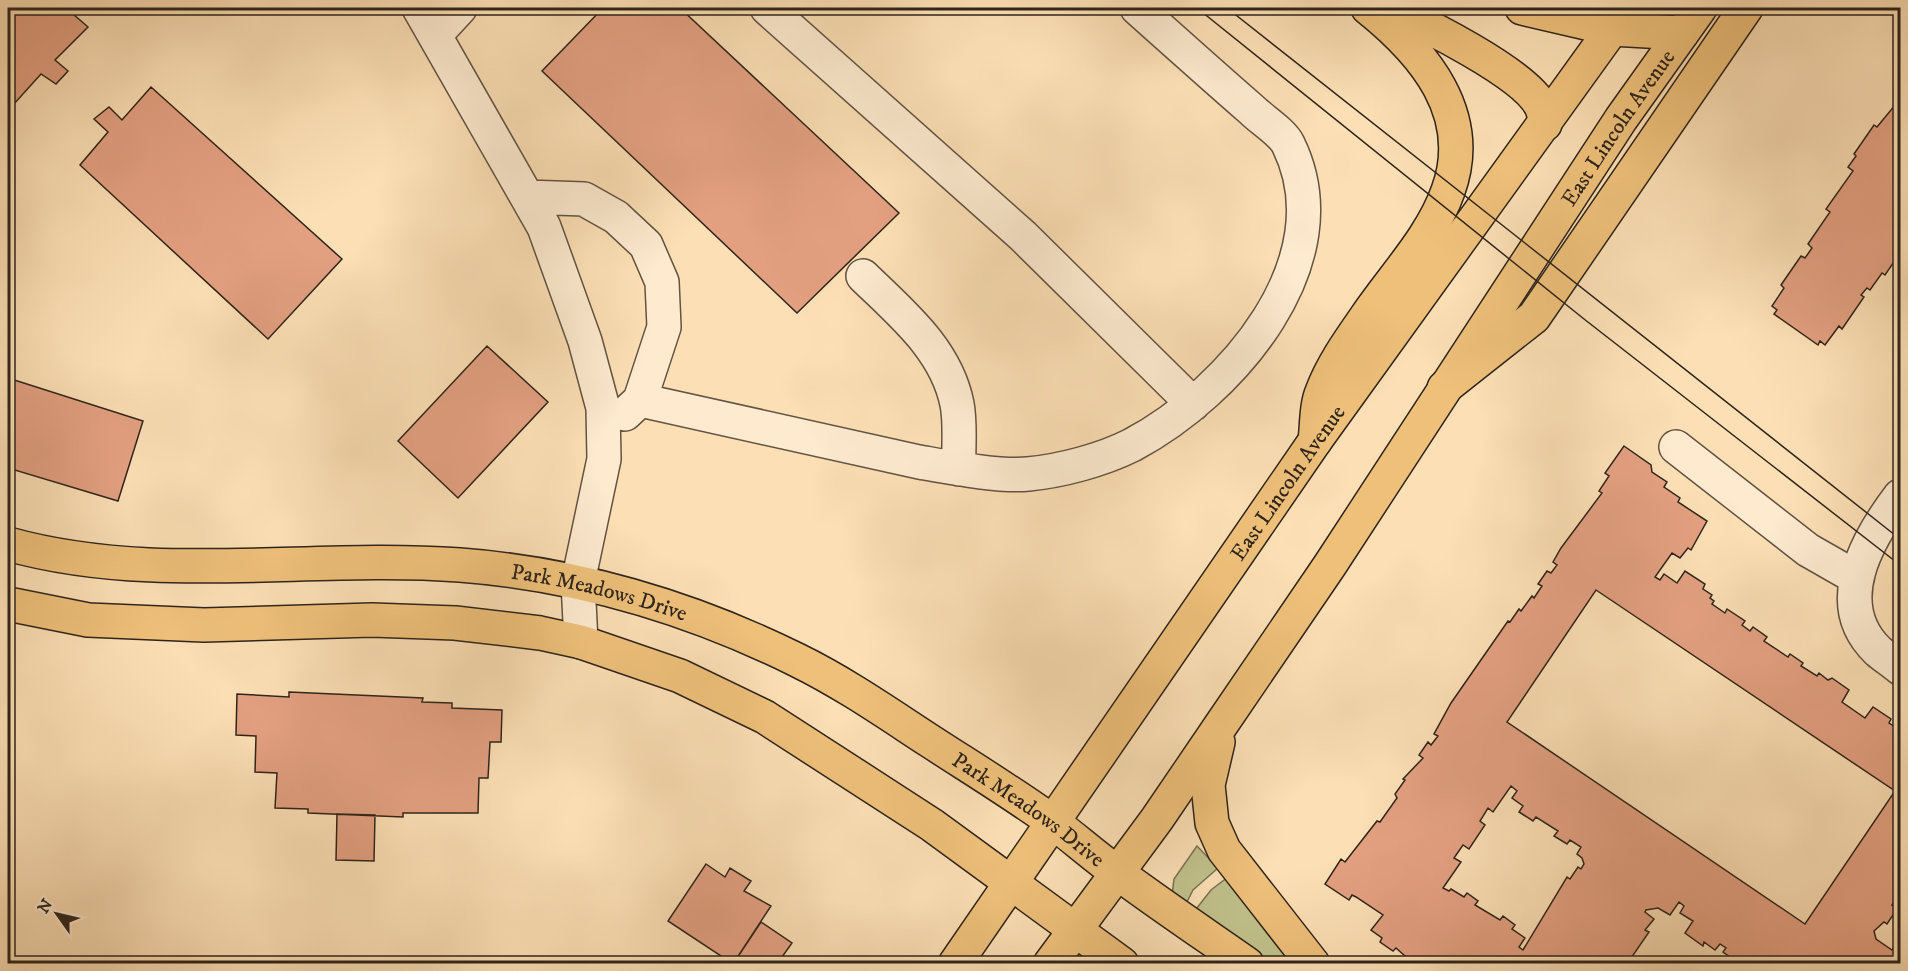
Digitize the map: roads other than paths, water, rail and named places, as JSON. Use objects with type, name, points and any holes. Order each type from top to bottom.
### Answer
[{"type":"main road","points":[[1315,441],[1321,393],[1343,350],[1433,222],[1449,190],[1456,144],[1451,111],[1441,88],[1417,53],[1368,8]]},
{"type":"main road","points":[[1388,8],[1434,29],[1511,76],[1538,101],[1545,124]]},
{"type":"main road","points":[[1522,8],[1620,18],[1691,20]]},
{"type":"main road","points":[[1444,388],[1534,317],[1746,8]]},
{"type":"main road","name":"East Lincoln Avenue","points":[[955,963],[1315,441],[1620,18]]},
{"type":"main road","name":"East Lincoln Avenue","points":[[1050,963],[1118,873],[1330,565],[1625,113],[1691,20]]},
{"type":"main road","name":"Park Meadows Drive","points":[[8,544],[49,555],[142,566],[372,563],[459,565],[578,582],[702,619],[797,660],[850,690],[1053,822],[1118,873],[1247,963]]},
{"type":"main road","points":[[8,604],[88,620],[204,625],[372,621],[455,623],[540,633],[581,642],[680,676],[765,717],[932,825],[1122,963]]},
{"type":"main road","points":[[1223,722],[1208,784],[1212,823],[1224,850],[1239,872],[1313,963]]},
{"type":"street","points":[[460,8],[427,21],[544,227],[585,341],[603,408],[604,459],[578,582],[581,642]]},
{"type":"street","points":[[767,8],[1023,236],[1193,404]]},
{"type":"street","points":[[640,400],[959,469],[1026,475],[1087,461],[1131,445],[1193,404],[1226,376],[1264,327],[1291,276],[1302,235],[1303,187],[1287,142],[1137,8]]},
{"type":"street","points":[[527,196],[584,199],[616,217],[646,245],[662,282],[664,327],[640,400],[604,434]]},
{"type":"street","points":[[863,276],[912,324],[941,358],[957,404],[959,469]]},
{"type":"street","points":[[1676,447],[1808,550],[1857,578]]},
{"type":"street","points":[[1900,496],[1871,538],[1857,578],[1854,597],[1862,626],[1878,651],[1900,668]]},
{"type":"tram line","points":[[1197,8],[1584,319],[1900,565]]},
{"type":"tram line","points":[[1227,8],[1900,539]]}]
